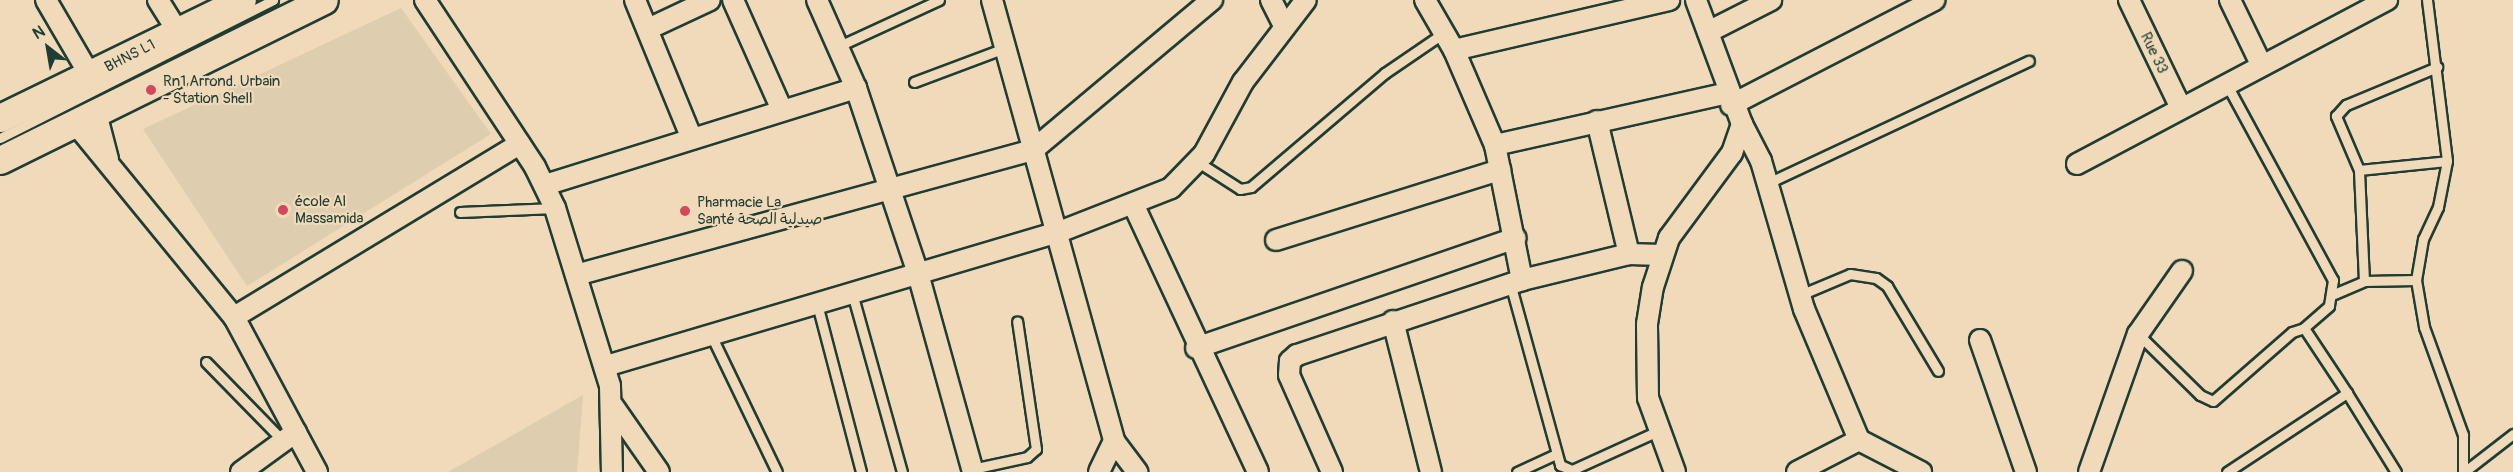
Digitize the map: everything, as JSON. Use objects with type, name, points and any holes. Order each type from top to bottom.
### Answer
[{"type":"street","points":[[46,0],[89,74]]},
{"type":"street","points":[[158,0],[178,32]]},
{"type":"street","points":[[0,118],[242,0]]},
{"type":"street","points":[[0,160],[324,0]]},
{"type":"street","points":[[425,0],[520,144],[545,185],[555,208],[606,366],[613,406],[612,472]]},
{"type":"street","points":[[635,0],[692,139]]},
{"type":"street","points":[[648,29],[710,0]]},
{"type":"street","points":[[733,0],[781,108]]},
{"type":"street","points":[[817,0],[856,88],[917,270],[973,470]]},
{"type":"street","points":[[576,275],[888,186],[1033,150],[1212,0]]},
{"type":"street","points":[[1271,0],[1284,26]]},
{"type":"street","points":[[606,366],[917,270],[1059,232],[1134,206],[1171,188],[1198,162],[1243,82],[1306,0]]},
{"type":"street","points":[[1425,0],[1454,50],[1495,146],[1516,238],[1516,281]]},
{"type":"street","points":[[1454,50],[1669,0]]},
{"type":"street","points":[[1696,0],[1730,99],[1768,183],[1800,296],[1859,440],[1921,472]]},
{"type":"street","points":[[1708,32],[1771,0]]},
{"type":"street","points":[[1495,146],[1597,122],[1730,99],[1934,0]]},
{"type":"street","name":"Rue 33","points":[[2129,0],[2180,106]]},
{"type":"street","points":[[2230,0],[2261,64]]},
{"type":"street","points":[[2077,164],[2180,106],[2387,0]]},
{"type":"street","points":[[995,1],[1033,150],[1059,232],[1114,441],[1137,472]]},
{"type":"street","points":[[545,185],[692,139],[781,108],[856,88]]},
{"type":"street","points":[[86,118],[108,159],[166,239],[234,317],[290,436],[317,472]]},
{"type":"street","points":[[1597,122],[1629,254]]},
{"type":"street","points":[[1675,472],[1658,431],[1648,398],[1647,347],[1661,255],[1732,153],[1742,124]]},
{"type":"street","points":[[234,317],[520,144]]},
{"type":"street","points":[[1276,240],[1500,170]]},
{"type":"street","points":[[1134,206],[1196,348],[1258,472]]},
{"type":"street","points":[[1196,348],[1516,238]]},
{"type":"street","points":[[1332,472],[1289,375],[1290,361],[1393,321],[1516,281],[1629,254],[1661,255]]},
{"type":"street","points":[[2089,472],[2138,334],[2182,271]]},
{"type":"street","points":[[1393,321],[1431,472]]},
{"type":"street","points":[[1980,340],[2026,472]]},
{"type":"street","points":[[613,406],[659,472]]},
{"type":"street","points":[[242,472],[290,436]]},
{"type":"street","points":[[1797,472],[1859,440]]},
{"type":"street","points":[[1099,472],[1114,441]]},
{"type":"lane","name":"BHNS L1","points":[[0,132],[260,0]]},
{"type":"lane","name":"BHNS L1","points":[[0,138],[273,0]]},
{"type":"lane","points":[[839,46],[939,0]]},
{"type":"lane","points":[[2427,0],[2438,67],[2447,162],[2438,207],[2422,239],[2416,280],[2424,327],[2463,435],[2463,472]]},
{"type":"lane","points":[[1198,162],[1240,189],[1251,187],[1385,73],[1445,32]]},
{"type":"lane","points":[[914,82],[1008,47]]},
{"type":"lane","points":[[1768,183],[2028,61]]},
{"type":"lane","points":[[2364,281],[2359,170],[2338,125],[2339,110],[2438,67]]},
{"type":"lane","points":[[2226,82],[2332,280],[2334,294]]},
{"type":"lane","points":[[2359,170],[2447,162]]},
{"type":"lane","points":[[460,212],[555,208]]},
{"type":"lane","points":[[1800,296],[1850,274],[1876,278],[1887,286],[1938,371]]},
{"type":"lane","points":[[2138,334],[2200,395],[2213,401],[2292,332],[2304,328],[2334,294],[2364,281],[2416,280]]},
{"type":"lane","points":[[1516,281],[1560,465],[1572,470],[1658,431]]},
{"type":"lane","points":[[851,291],[902,472]]},
{"type":"lane","points":[[816,302],[861,472]]},
{"type":"lane","points":[[973,470],[1027,457],[1036,449],[1017,321]]},
{"type":"lane","points":[[2304,328],[2396,472]]},
{"type":"lane","points":[[710,333],[777,472]]},
{"type":"lane","points":[[206,362],[290,436]]},
{"type":"lane","points":[[2227,472],[2347,393]]},
{"type":"lane","points":[[2463,472],[2513,434]]},
{"type":"lane","points":[[1517,472],[1556,454]]},
{"type":"shaded area","name":"école Al Massamida","points":[[401,8],[491,134],[247,286],[143,129]]},
{"type":"shaded area","points":[[583,395],[577,472],[448,472]]},
{"type":"place","name":"Rn1 Arrond. Urbain - Station Shell","points":[[151,90]]},
{"type":"place","name":"école Al Massamida","points":[[283,210]]},
{"type":"place","name":"Pharmacie La Santé صيدلية الصحة","points":[[685,211]]}]
